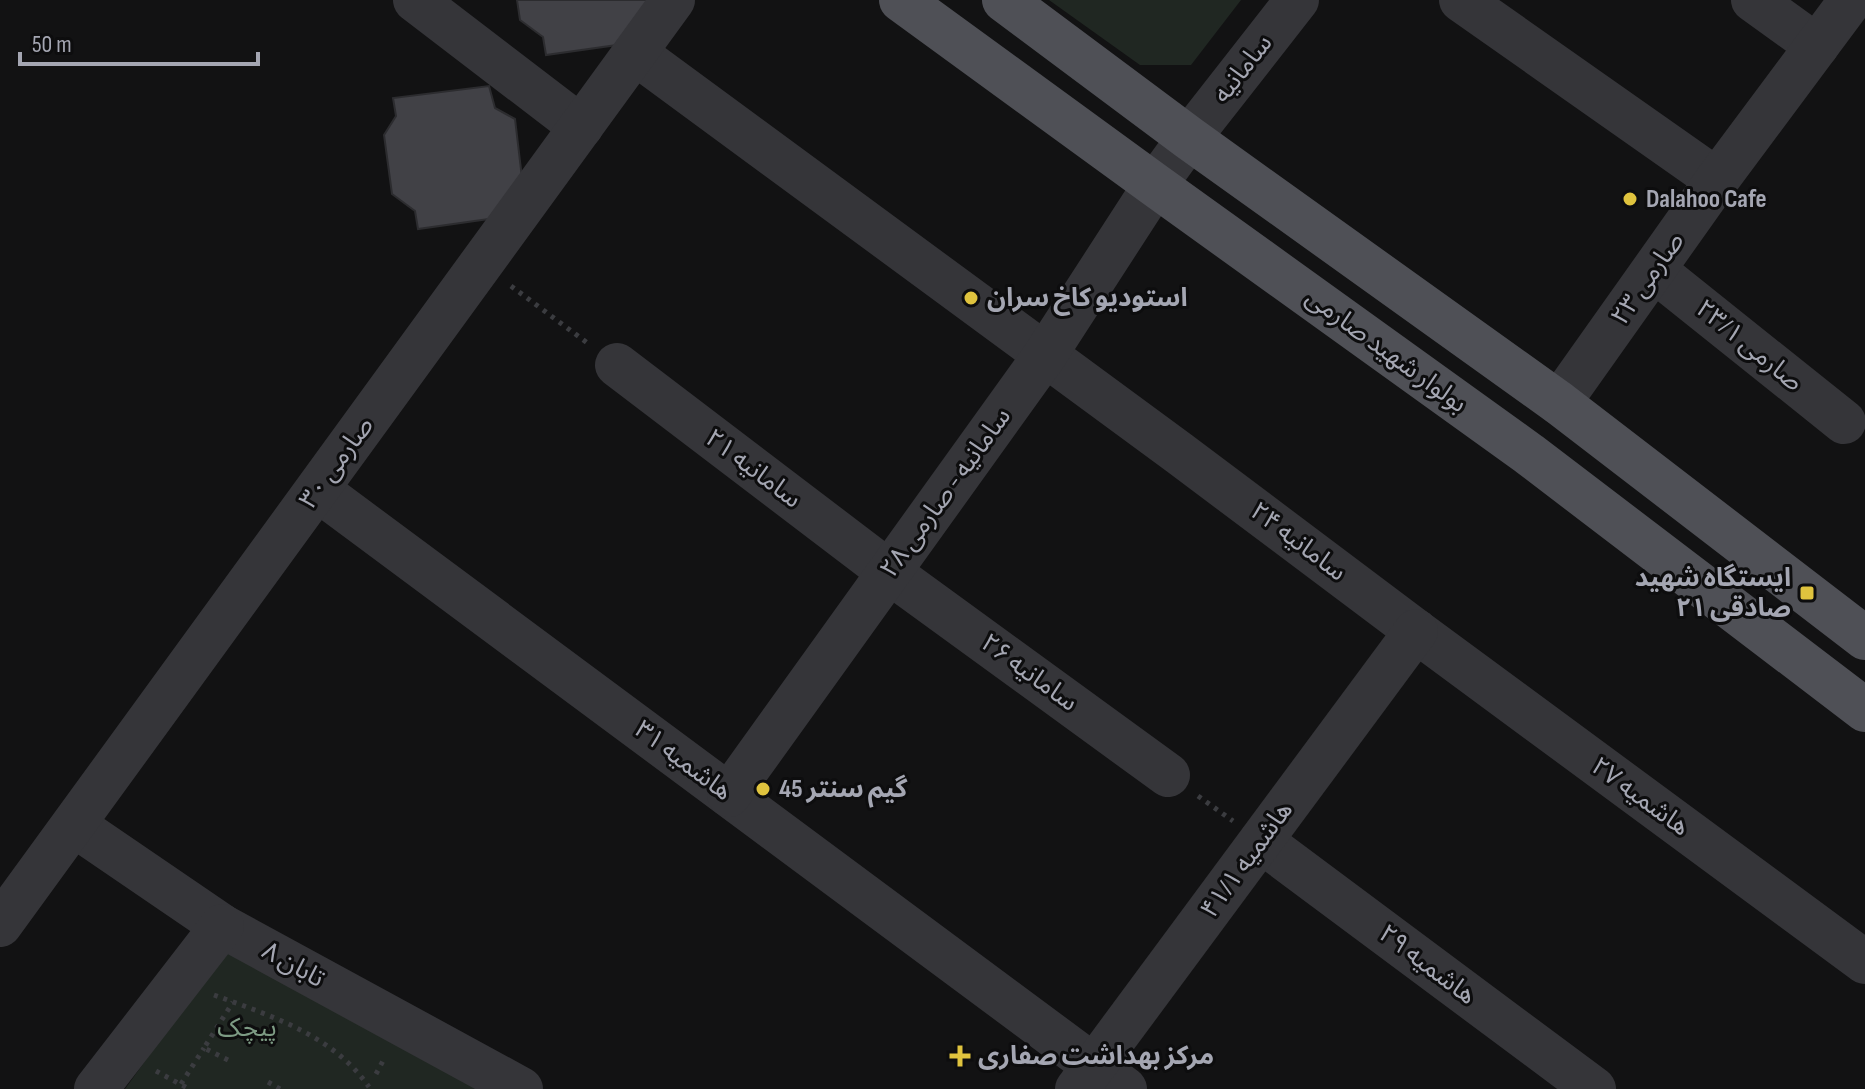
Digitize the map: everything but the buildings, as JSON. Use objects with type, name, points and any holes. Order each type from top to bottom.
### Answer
[{"type":"main road","name":"بولوار شهید صارمی","points":[[901,0],[1529,454],[1865,710]]},
{"type":"main road","points":[[1004,0],[1189,138],[1559,403],[1865,638]]},
{"type":"street","points":[[415,0],[581,127]]},
{"type":"street","name":"صارمی ۳۰","points":[[0,925],[673,0]]},
{"type":"street","name":"سامانیه","points":[[1155,185],[1297,0]]},
{"type":"street","points":[[1461,0],[1717,180]]},
{"type":"street","points":[[1753,0],[1817,46]]},
{"type":"street","points":[[1851,0],[1865,10]]},
{"type":"street","name":"صارمی ۲۳","points":[[1559,403],[1717,180],[1851,0]]},
{"type":"street","name":"سامانیه ۲۴","points":[[635,53],[1416,631]]},
{"type":"street","name":"سامانیه - صارمی ۲۸","points":[[729,795],[1045,355],[1155,185]]},
{"type":"street","name":"صارمی ۲۳/۱","points":[[1654,270],[1844,422]]},
{"type":"street","name":"سامانیه ۲۱","points":[[617,365],[889,572]]},
{"type":"street","name":"هاشمیه ۳۱","points":[[318,490],[729,795],[1099,1081]]},
{"type":"street","name":"سامانیه ۲۶","points":[[889,572],[1168,775]]},
{"type":"street","name":"هاشمیه ۴۱/۱","points":[[1099,1081],[1261,841],[1416,631]]},
{"type":"street","name":"هاشمیه ۲۷","points":[[1416,631],[1865,962]]},
{"type":"street","name":"تابان ۸","points":[[74,825],[222,926],[521,1089]]},
{"type":"street","name":"هاشمیه ۲۹","points":[[1261,841],[1594,1089]]},
{"type":"street","points":[[96,1089],[222,926]]},
{"type":"path","points":[[482,263],[617,365]]},
{"type":"path","points":[[1168,775],[1261,841]]},
{"type":"path","points":[[178,982],[278,1019],[316,1038],[359,1072],[369,1087]]},
{"type":"path","points":[[181,1085],[233,1002]]},
{"type":"path","points":[[204,1048],[228,1060]]},
{"type":"path","points":[[268,1082],[280,1089]]},
{"type":"green space","points":[[1049,0],[1241,0],[1191,65],[1140,65]]},
{"type":"green space","name":"پیچک","points":[[227,947],[485,1089],[125,1089]]},
{"type":"place","name":"Dalahoo Cafe","points":[[1630,199]]},
{"type":"place","name":"استودیو کاخ سران","points":[[971,298]]},
{"type":"place","name":"ایستگاه شهید صادقی ۲۱","points":[[1807,593]]},
{"type":"place","name":"گیم سنتر 45","points":[[763,789]]},
{"type":"place","name":"مرکز بهداشت صفاری","points":[[960,1056]]}]
